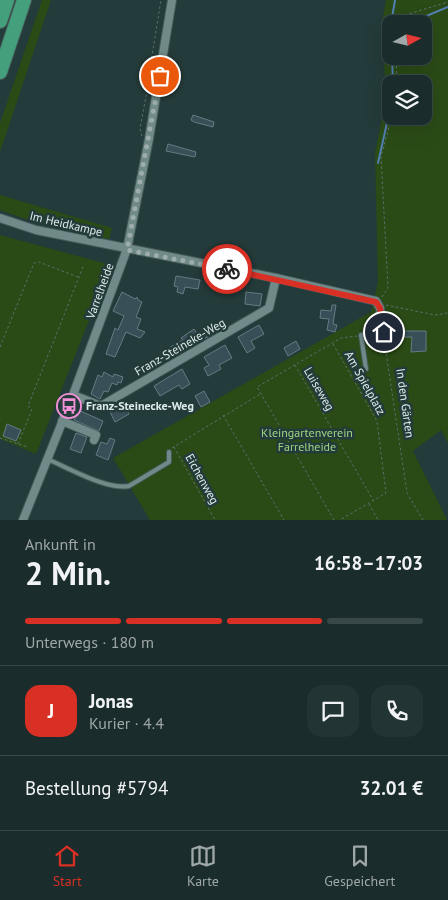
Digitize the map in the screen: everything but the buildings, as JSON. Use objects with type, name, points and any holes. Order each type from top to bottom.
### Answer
[{"type":"highway","points":[[0,22],[7,0]]},
{"type":"highway","points":[[0,72],[24,0]]},
{"type":"street","name":"Varrelheide","points":[[23,520],[73,395],[127,250],[160,76],[172,0]]},
{"type":"street","name":"Im Heidkampe","points":[[0,218],[36,230],[127,250]]},
{"type":"street","points":[[127,250],[276,278],[379,304],[384,332]]},
{"type":"street","name":"Franz-Steineke-Weg","points":[[73,395],[101,406],[270,308],[276,278]]},
{"type":"street","points":[[62,421],[96,435],[94,440]]},
{"type":"lane","points":[[142,73],[160,76]]},
{"type":"lane","points":[[366,369],[361,336],[384,332]]},
{"type":"lane","points":[[47,459],[111,485],[123,487],[129,486],[169,462],[169,452]]},
{"type":"path","points":[[405,15],[448,2]]},
{"type":"path","points":[[390,125],[381,157],[388,288],[379,304],[435,315],[448,313]]},
{"type":"path","points":[[0,347],[34,263],[39,262],[79,278]]},
{"type":"path","points":[[18,444],[32,409],[28,406],[83,267]]},
{"type":"path","name":"In den Gärten","points":[[384,332],[407,493],[423,520]]},
{"type":"path","points":[[334,520],[257,387],[341,338],[361,336]]},
{"type":"path","name":"Am Spielplatz","points":[[332,343],[377,421],[386,493],[373,501]]},
{"type":"path","name":"Luiseweg","points":[[295,365],[373,501]]},
{"type":"path","points":[[261,394],[223,416],[284,520]]},
{"type":"path","name":"Eichenweg","points":[[215,520],[173,446],[223,416]]},
{"type":"path","points":[[0,438],[28,447]]},
{"type":"path","points":[[340,520],[373,501]]},
{"type":"path","points":[[369,503],[378,520]]},
{"type":"green space","points":[[42,0],[51,0],[0,152],[0,123]]},
{"type":"green space","name":"Kleingartenverein Farrelheide","points":[[386,0],[448,0],[448,443],[441,430],[413,451],[447,520],[150,520],[113,458],[371,312],[378,282],[375,153],[382,119],[382,125],[432,125],[432,75],[385,75],[384,65],[432,65],[432,15],[384,15]]},
{"type":"green space","points":[[0,195],[112,228],[109,239],[31,221],[0,210]]},
{"type":"green space","points":[[0,235],[111,265],[36,454],[0,439]]},
{"type":"waterway","points":[[392,15],[395,0]]},
{"type":"waterway","points":[[429,15],[448,7]]},
{"type":"waterway","points":[[392,65],[393,75]]},
{"type":"waterway","points":[[378,163],[387,125]]},
{"type":"way so far","points":[[160,76],[127,250],[227,269]]},
{"type":"place","name":"Franz-Steinecke-Weg","points":[[69,406]]},
{"type":"route","points":[[227,269],[276,278],[376,302],[379,304],[384,332]]}]
